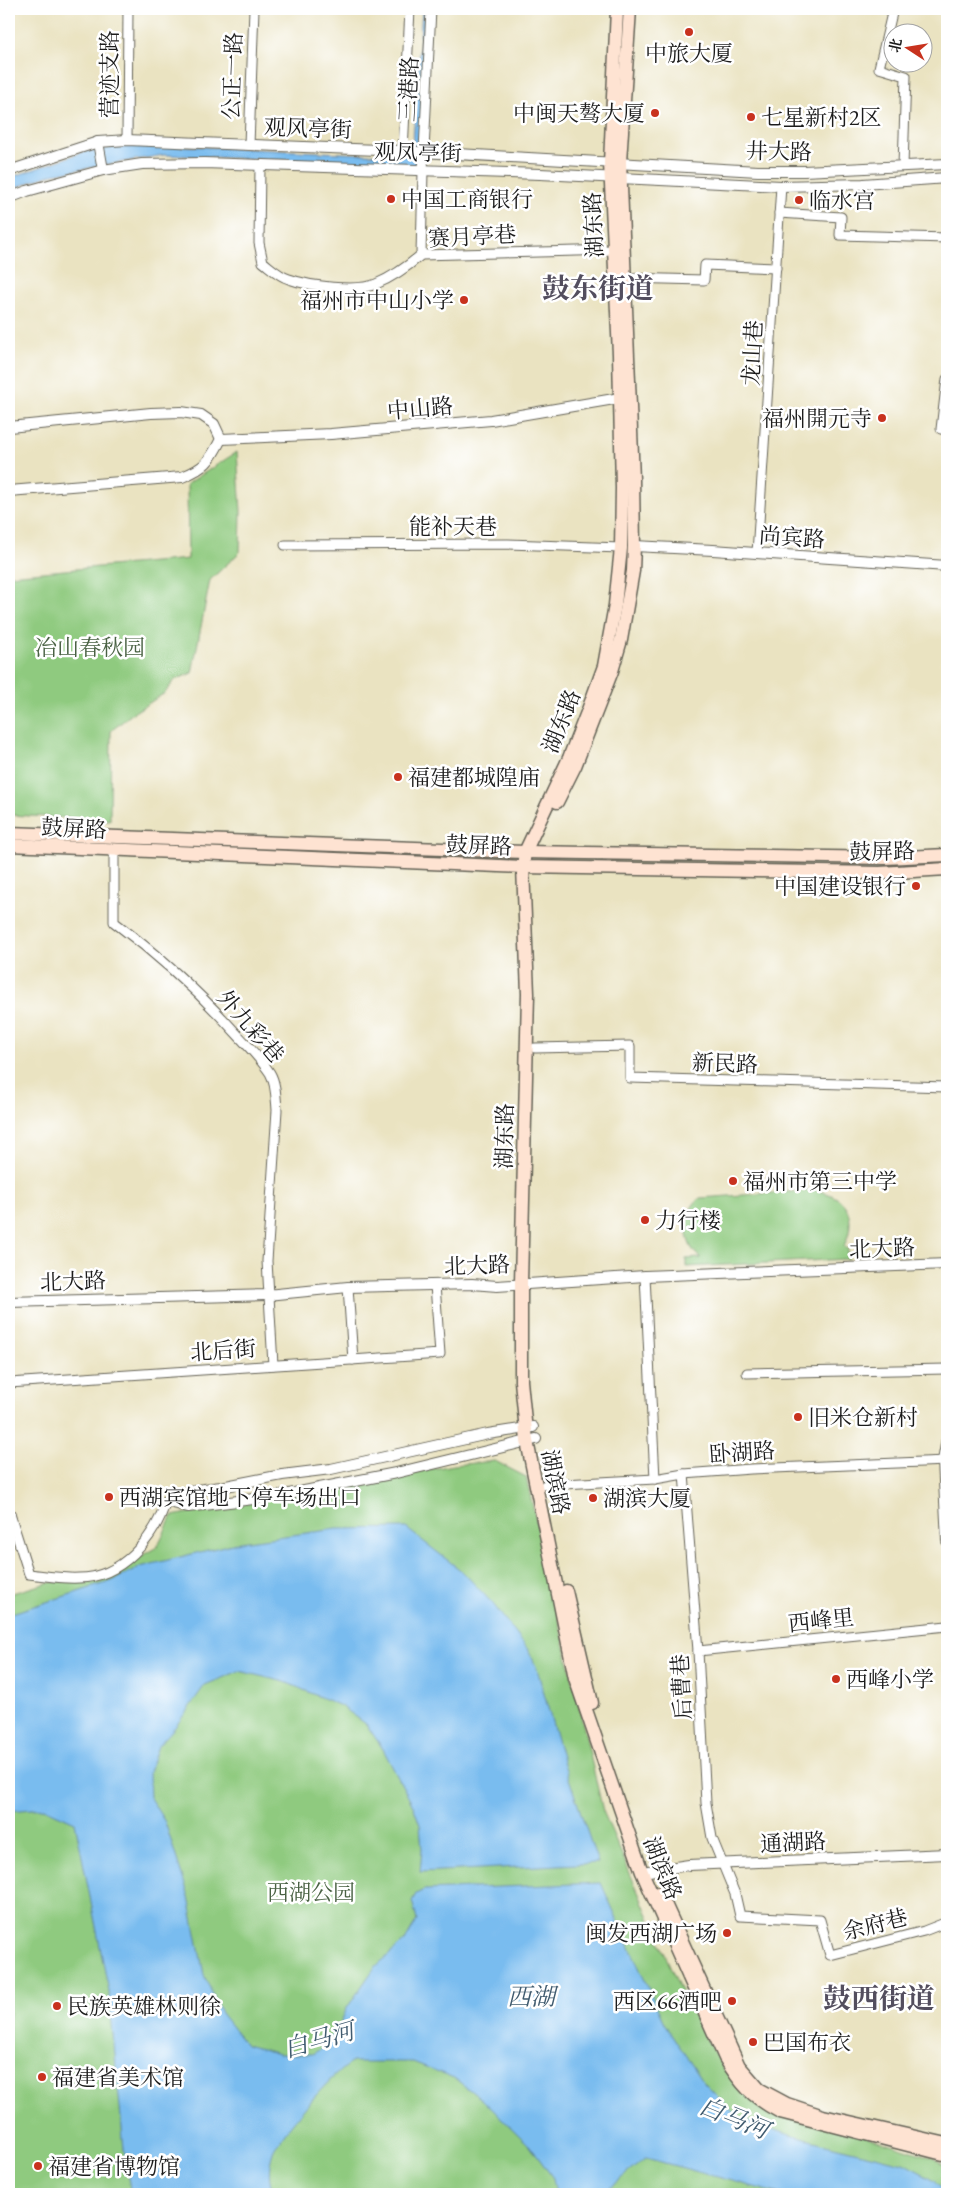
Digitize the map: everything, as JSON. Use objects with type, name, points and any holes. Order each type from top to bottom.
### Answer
[{"type":"main road","name":"湖东路","points":[[529,852],[575,766],[612,671],[621,640],[629,596],[634,546],[625,278],[615,163],[616,9]]},
{"type":"main road","name":"湖东路","points":[[615,163],[630,9]]},
{"type":"main road","name":"湖东路","points":[[530,1434],[525,1283],[528,994],[527,867],[529,852],[569,758],[604,666],[611,637],[621,548],[620,398],[614,250],[616,178]]},
{"type":"main road","name":"鼓屏路","points":[[9,833],[529,852],[885,858],[947,855]]},
{"type":"main road","name":"鼓屏路","points":[[9,845],[527,867],[880,873],[947,869]]},
{"type":"main road","name":"湖东路","points":[[525,1283],[536,995],[527,867]]},
{"type":"main road","name":"湖滨路","points":[[530,1434],[545,1485],[568,1605],[590,1698],[646,1871],[740,2066],[759,2089],[777,2100],[823,2116],[947,2144]]},
{"type":"main road","name":"湖滨路","points":[[530,1434],[575,1678],[646,1871],[725,2058],[740,2082],[759,2099],[780,2112],[947,2155]]},
{"type":"street","name":"营迹支路","points":[[127,140],[128,9]]},
{"type":"street","name":"公正一路","points":[[249,144],[254,9]]},
{"type":"street","points":[[403,151],[410,9]]},
{"type":"street","name":"三港路","points":[[421,255],[431,9]]},
{"type":"street","points":[[893,9],[878,68],[906,76],[903,166]]},
{"type":"street","name":"观风亭街","points":[[9,171],[98,142],[127,140],[403,151],[615,163]]},
{"type":"street","points":[[98,142],[103,170]]},
{"type":"street","name":"井大路","points":[[615,163],[758,171],[947,164]]},
{"type":"street","name":"观凤亭街","points":[[9,198],[27,191],[103,170],[142,164],[423,171],[781,186],[863,184],[947,178]]},
{"type":"street","name":"赛月亭巷","points":[[260,166],[259,243],[263,262],[287,278],[318,286],[351,287],[374,285],[402,271],[421,255],[614,250]]},
{"type":"street","name":"龙山巷","points":[[757,553],[781,186]]},
{"type":"street","points":[[779,213],[841,217],[840,235],[947,238]]},
{"type":"street","points":[[625,278],[704,280],[705,265],[776,268]]},
{"type":"street","points":[[944,430],[947,379]]},
{"type":"street","name":"中山路","points":[[221,439],[368,432],[491,420],[620,398]]},
{"type":"street","points":[[9,427],[151,413],[181,412],[201,415],[214,424],[221,439],[213,455],[200,470],[182,477],[9,491]]},
{"type":"street","name":"能补天巷","points":[[285,545],[508,544],[621,548]]},
{"type":"street","name":"尚宾路","points":[[634,546],[947,566]]},
{"type":"street","name":"外九彩巷","points":[[114,850],[114,922],[154,952],[193,988],[246,1044],[270,1074],[275,1089],[277,1110],[267,1261],[268,1294]]},
{"type":"street","name":"新民路","points":[[535,1048],[630,1046],[630,1078],[947,1087]]},
{"type":"street","name":"北大路","points":[[9,1302],[268,1294],[348,1287],[472,1284],[497,1286],[645,1276],[947,1264]]},
{"type":"street","points":[[645,1276],[655,1478]]},
{"type":"street","name":"北后街","points":[[9,1383],[440,1354],[434,1285]]},
{"type":"street","points":[[348,1287],[353,1360]]},
{"type":"street","points":[[268,1294],[273,1365]]},
{"type":"street","points":[[747,1373],[947,1369]]},
{"type":"street","name":"湖滨路","points":[[166,1502],[188,1491],[221,1488],[282,1475],[331,1470],[488,1434],[530,1434]]},
{"type":"street","name":"湖滨路","points":[[166,1502],[188,1507],[279,1496],[396,1473],[530,1434]]},
{"type":"street","points":[[947,1439],[945,1461],[947,1541]]},
{"type":"street","name":"卧湖路","points":[[545,1485],[655,1478],[684,1474],[945,1461]]},
{"type":"street","name":"后曹巷","points":[[684,1474],[698,1651],[706,1803],[712,1838],[735,1894]]},
{"type":"street","points":[[10,1514],[29,1574],[81,1578],[112,1570],[137,1551],[160,1519],[166,1502]]},
{"type":"street","name":"西峰里","points":[[698,1651],[947,1626]]},
{"type":"street","name":"通湖路","points":[[646,1871],[689,1865],[947,1854]]},
{"type":"street","name":"余府巷","points":[[735,1894],[740,1916],[820,1920],[830,1955],[924,1931],[947,1922]]},
{"type":"green space","name":"冶山春秋园","points":[[237,452],[241,512],[240,552],[210,580],[192,673],[175,680],[165,693],[133,713],[111,731],[110,820],[9,815],[9,575],[188,559],[187,484]]},
{"type":"green space","points":[[814,1190],[835,1197],[847,1209],[850,1226],[844,1247],[848,1249],[848,1259],[686,1267],[686,1259],[701,1258],[690,1245],[687,1228],[690,1211],[700,1198]]},
{"type":"green space","name":"西湖公园","points":[[495,1461],[526,1477],[603,1811],[687,2005],[723,2068],[752,2100],[931,2157],[947,2166],[947,2194],[9,2194],[9,1594],[47,1583],[106,1576],[157,1547],[172,1516],[454,1465]]},
{"type":"water","points":[[422,9],[429,9],[420,166],[164,155],[53,174],[9,190],[9,178],[86,151],[138,144],[412,156]]},
{"type":"water","name":"西湖","points":[[406,1528],[463,1572],[493,1604],[529,1651],[537,1669],[564,1764],[598,1863],[420,1872],[422,1850],[420,1825],[414,1808],[383,1749],[366,1724],[341,1706],[285,1682],[239,1671],[205,1685],[176,1726],[158,1746],[149,1772],[150,1798],[165,1822],[189,1897],[204,1975],[221,2013],[246,2045],[279,2054],[312,2054],[324,2047],[339,2026],[347,2008],[375,1967],[405,1941],[417,1920],[412,1901],[416,1894],[424,1890],[601,1883],[664,2023],[704,2083],[738,2117],[793,2136],[903,2163],[935,2180],[946,2194],[780,2194],[646,2158],[602,2194],[556,2194],[553,2178],[530,2146],[483,2100],[454,2078],[413,2062],[353,2062],[334,2076],[296,2118],[277,2144],[270,2163],[270,2178],[274,2194],[131,2194],[125,2160],[109,1992],[75,1822],[44,1808],[9,1811],[9,1614],[112,1581],[140,1567],[240,1542],[336,1529]]},
{"type":"place","name":"中旅大厦","points":[[689,32]]},
{"type":"place","name":"中闽天骜大厦","points":[[655,113]]},
{"type":"place","name":"七星新村2区","points":[[751,117]]},
{"type":"place","name":"中国工商银行","points":[[391,199]]},
{"type":"place","name":"临水宫","points":[[799,200]]},
{"type":"place","name":"福州市中山小学","points":[[464,300]]},
{"type":"place","name":"福州開元寺","points":[[882,418]]},
{"type":"place","name":"福建都城隍庙","points":[[398,777]]},
{"type":"place","name":"中国建设银行","points":[[916,886]]},
{"type":"place","name":"福州市第三中学","points":[[733,1181]]},
{"type":"place","name":"力行楼","points":[[645,1220]]},
{"type":"place","name":"旧米仓新村","points":[[798,1417]]},
{"type":"place","name":"西湖宾馆地下停车场出口","points":[[109,1497]]},
{"type":"place","name":"湖滨大厦","points":[[593,1498]]},
{"type":"place","name":"西峰小学","points":[[836,1679]]},
{"type":"place","name":"闽发西湖广场","points":[[727,1933]]},
{"type":"place","name":"西区66酒吧","points":[[732,2001]]},
{"type":"place","name":"民族英雄林则徐","points":[[57,2006]]},
{"type":"place","name":"巴国布衣","points":[[753,2042]]},
{"type":"place","name":"福建省美术馆","points":[[42,2077]]},
{"type":"place","name":"福建省博物馆","points":[[38,2166]]},
{"type":"district","name":"鼓东街道","points":[[598,288]]},
{"type":"district","name":"鼓西街道","points":[[879,1998]]},
{"type":"water label","name":"白马河","points":[[319,2040]]},
{"type":"water label","name":"白马河","points":[[734,2118]]}]
